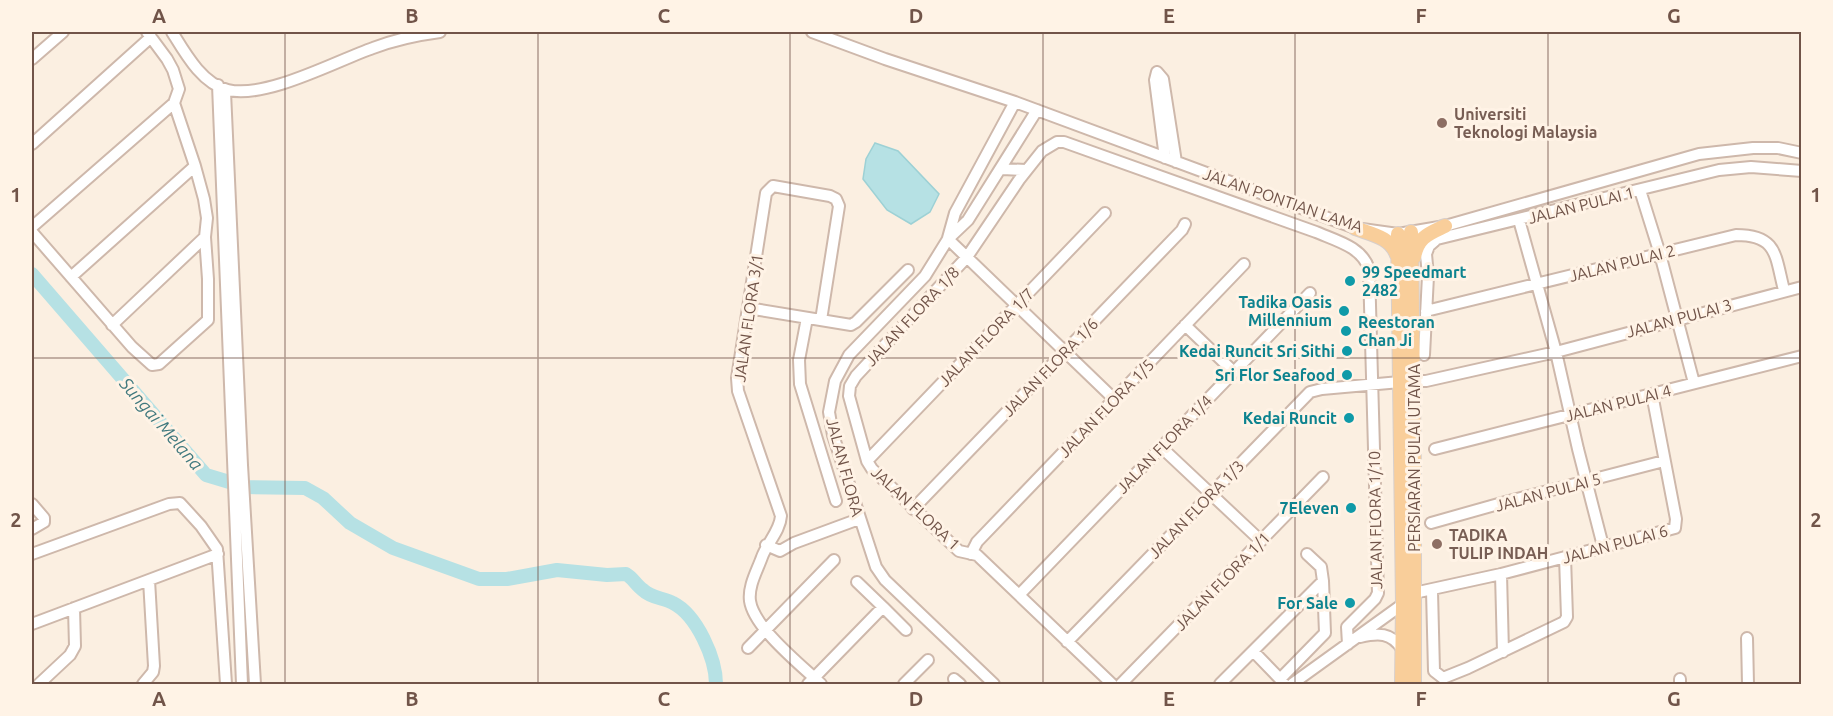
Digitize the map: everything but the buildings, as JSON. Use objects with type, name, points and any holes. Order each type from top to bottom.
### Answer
[{"type":"main road","points":[[1355,228],[1389,241],[1405,266],[1419,242],[1430,233],[1445,226]]},
{"type":"main road","name":"PERSIARAN PULAI UTAMA","points":[[1402,684],[1406,382],[1405,233]]},
{"type":"main road","name":"PERSIARAN PULAI UTAMA","points":[[1406,382],[1414,593],[1414,684]]},
{"type":"street","points":[[32,59],[63,32]]},
{"type":"street","points":[[172,32],[222,106]]},
{"type":"street","points":[[222,106],[246,92],[266,88],[310,73],[375,47],[403,38],[440,32]]},
{"type":"street","name":"JALAN PONTIAN LAMA","points":[[812,32],[1015,102],[1355,228],[1405,233],[1445,226],[1699,154],[1753,148],[1778,148],[1802,153]]},
{"type":"street","points":[[32,144],[149,34],[168,59],[173,70],[179,89],[174,102],[32,228]]},
{"type":"street","points":[[198,70],[221,87],[246,92]]},
{"type":"street","points":[[1157,72],[1163,79],[1170,160],[1155,80],[1157,72]]},
{"type":"street","points":[[221,87],[238,492],[242,684]]},
{"type":"street","points":[[32,232],[112,325],[140,355],[154,366],[208,320],[207,218],[195,166],[174,102]]},
{"type":"street","name":"JALAN FLORA","points":[[948,239],[955,213],[1015,102]]},
{"type":"street","name":"JALAN FLORA","points":[[994,684],[885,580],[876,567],[833,435],[829,412],[836,381],[849,355],[925,276],[948,239],[968,220],[1037,110]]},
{"type":"street","name":"JALAN FLORA 1/10","points":[[1022,169],[1042,151],[1057,142],[1065,142],[1316,232],[1362,254],[1369,269],[1378,593],[1375,599],[1347,627],[1352,641]]},
{"type":"street","points":[[1014,147],[1014,161],[1022,169]]},
{"type":"street","points":[[71,277],[195,166]]},
{"type":"street","name":"JALAN PULAI 1","points":[[1424,355],[1426,254],[1437,239],[1719,170],[1751,167],[1802,171]]},
{"type":"street","points":[[1002,169],[1022,169]]},
{"type":"street","name":"JALAN FLORA 1/8","points":[[856,376],[967,257],[1022,169]]},
{"type":"street","name":"JALAN FLORA 3/1","points":[[815,682],[765,630],[750,600],[754,575],[766,546],[780,525],[781,516],[738,391],[738,366],[766,193],[773,186],[830,195],[836,199],[839,206],[821,320]]},
{"type":"street","points":[[1640,190],[1660,254],[1694,383]]},
{"type":"street","name":"JALAN FLORA 1/7","points":[[867,461],[1105,213]]},
{"type":"street","points":[[1519,220],[1556,352],[1603,546]]},
{"type":"street","name":"JALAN FLORA 1/6","points":[[913,509],[1182,231],[1185,224]]},
{"type":"street","name":"JALAN PULAI 2","points":[[1426,311],[1736,235],[1751,235],[1763,239],[1772,248],[1784,290]]},
{"type":"street","points":[[112,325],[206,237]]},
{"type":"street","points":[[948,239],[1114,399]]},
{"type":"street","name":"JALAN FLORA 1/5","points":[[971,554],[977,542],[1244,264]]},
{"type":"street","points":[[748,308],[851,325],[908,270]]},
{"type":"street","name":"JALAN PULAI 3","points":[[1372,384],[1426,381],[1556,352],[1677,318],[1802,287]]},
{"type":"street","name":"JALAN FLORA 1/4","points":[[1019,596],[1310,293]]},
{"type":"street","points":[[807,318],[799,360],[800,384],[836,501]]},
{"type":"street","points":[[1185,325],[1234,372]]},
{"type":"street","name":"JALAN PULAI 4","points":[[1435,449],[1802,356]]},
{"type":"street","name":"JALAN FLORA 1","points":[[856,376],[850,386],[849,396],[867,461],[872,469],[959,551],[977,555],[1112,684]]},
{"type":"street","name":"JALAN FLORA 1/3","points":[[1067,642],[1310,392],[1372,384]]},
{"type":"street","points":[[1652,394],[1664,461]]},
{"type":"street","points":[[1161,447],[1261,541]]},
{"type":"street","name":"JALAN PULAI 6","points":[[1414,593],[1432,591],[1675,528],[1676,519],[1664,461]]},
{"type":"street","name":"JALAN PULAI 5","points":[[1431,523],[1664,461]]},
{"type":"street","name":"JALAN FLORA 1/1","points":[[1121,684],[1323,477]]},
{"type":"street","points":[[238,492],[255,684]]},
{"type":"street","points":[[32,554],[169,504],[180,503],[201,526],[217,549],[226,684]]},
{"type":"street","points":[[32,504],[44,518],[44,522],[32,529]]},
{"type":"street","points":[[766,546],[780,550],[859,519]]},
{"type":"street","points":[[32,624],[218,554]]},
{"type":"street","points":[[1253,651],[1283,682],[1324,633],[1321,567],[1307,554]]},
{"type":"street","points":[[1432,591],[1434,671],[1443,678],[1503,652],[1566,619],[1564,557]]},
{"type":"street","points":[[748,648],[834,560]]},
{"type":"street","points":[[1501,573],[1503,652]]},
{"type":"street","points":[[143,684],[153,672],[149,580]]},
{"type":"street","points":[[1220,684],[1323,581]]},
{"type":"street","points":[[857,582],[906,630]]},
{"type":"street","points":[[1292,684],[1403,604]]},
{"type":"street","points":[[815,682],[883,607]]},
{"type":"street","points":[[39,684],[70,655],[75,646],[74,608]]},
{"type":"street","points":[[1352,641],[1369,634],[1386,635],[1394,639],[1402,649]]},
{"type":"street","points":[[1748,638],[1748,684]]},
{"type":"street","points":[[903,684],[928,660]]},
{"type":"water","points":[[875,143],[898,151],[939,194],[930,212],[911,224],[887,210],[863,179],[866,159]]},
{"type":"waterway","name":"Sungai Melana","points":[[32,274],[206,475],[246,487],[305,488],[323,498],[350,523],[393,548],[479,579],[507,579],[557,570],[607,575],[626,574],[646,593],[673,603],[690,617],[709,651],[716,684]]},
{"type":"place","name":"Universiti Teknologi Malaysia","points":[[1442,123]]},
{"type":"place","name":"99 Speedmart 2482","points":[[1350,281]]},
{"type":"place","name":"Tadika Oasis Millennium","points":[[1344,311]]},
{"type":"place","name":"Reestoran Chan Ji","points":[[1346,331]]},
{"type":"place","name":"Kedai Runcit Sri Sithi","points":[[1347,351]]},
{"type":"place","name":"Sri Flor Seafood","points":[[1347,375]]},
{"type":"place","name":"Kedai Runcit","points":[[1349,418]]},
{"type":"place","name":"7Eleven","points":[[1351,508]]},
{"type":"place","name":"TADIKA TULIP INDAH","points":[[1437,544]]},
{"type":"place","name":"For Sale","points":[[1350,603]]}]
